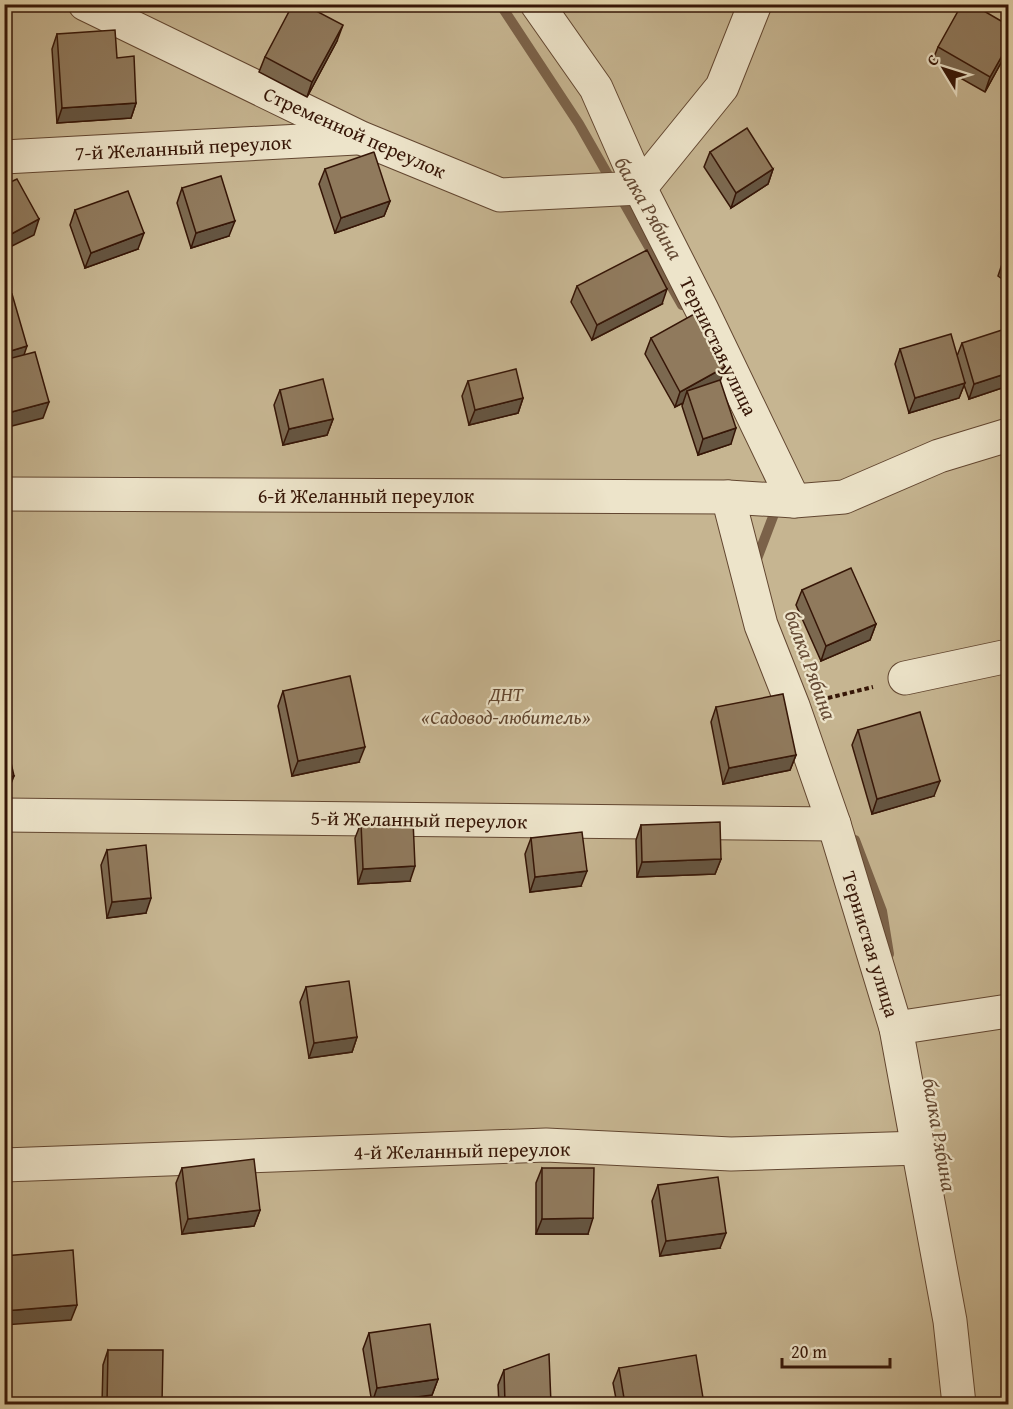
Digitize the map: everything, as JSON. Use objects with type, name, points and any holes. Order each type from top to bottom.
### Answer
[{"type":"street","name":"Стременной переулок","points":[[85,4],[361,138],[500,195],[640,188]]},
{"type":"street","name":"Тернистая улица","points":[[537,4],[596,88],[640,188],[794,501]]},
{"type":"street","points":[[640,188],[722,87],[755,4]]},
{"type":"street","name":"7-й Желанный переулок","points":[[4,157],[361,138]]},
{"type":"street","name":"6-й Желанный переулок","points":[[4,494],[728,496],[794,501],[844,497],[939,456],[1008,435]]},
{"type":"street","name":"Тернистая улица","points":[[728,496],[761,625],[793,705],[834,824],[896,1028],[920,1148],[950,1321],[959,1404]]},
{"type":"street","points":[[905,678],[1008,656]]},
{"type":"street","name":"5-й Желанный переулок","points":[[4,815],[834,824]]},
{"type":"street","points":[[896,1028],[1008,1011]]},
{"type":"street","name":"4-й Желанный переулок","points":[[4,1165],[546,1145],[731,1154],[920,1148]]},
{"type":"path","points":[[793,705],[855,692],[905,678]]},
{"type":"green space","name":"ДНТ «Садовод-любитель»","points":[[5,5],[1008,5],[1008,1404],[5,1404]]},
{"type":"building","points":[[293,4],[303,4],[343,25],[312,82],[265,57]]},
{"type":"building","points":[[962,4],[972,4],[1008,25],[1008,45],[990,77],[938,47]]},
{"type":"building","points":[[115,30],[117,58],[134,56],[136,103],[62,108],[57,34]]},
{"type":"building","points":[[747,128],[773,169],[736,193],[710,152]]},
{"type":"building","points":[[374,152],[390,201],[341,218],[325,169]]},
{"type":"building","points":[[221,176],[235,221],[196,233],[182,188]]},
{"type":"building","points":[[17,179],[39,219],[4,238],[4,185]]},
{"type":"building","points":[[128,191],[144,233],[91,253],[75,210]]},
{"type":"building","points":[[647,250],[667,289],[597,325],[577,286]]},
{"type":"building","points":[[1008,252],[1008,264],[1003,261]]},
{"type":"building","points":[[12,294],[27,346],[4,353],[4,297]]},
{"type":"building","points":[[696,313],[725,367],[680,392],[651,338]]},
{"type":"building","points":[[1002,330],[1008,349],[1008,373],[974,384],[962,343]]},
{"type":"building","points":[[951,334],[965,383],[915,398],[900,349]]},
{"type":"building","points":[[35,352],[49,402],[4,414],[4,360]]},
{"type":"building","points":[[516,369],[523,398],[475,410],[468,381]]},
{"type":"building","points":[[323,379],[333,419],[289,429],[280,390]]},
{"type":"building","points":[[720,380],[736,428],[703,439],[687,391]]},
{"type":"building","points":[[851,568],[876,624],[826,646],[802,590]]},
{"type":"building","points":[[350,676],[365,747],[298,761],[283,691]]},
{"type":"building","points":[[783,694],[796,755],[729,768],[716,707]]},
{"type":"building","points":[[920,712],[940,781],[877,799],[858,730]]},
{"type":"building","points":[[4,732],[14,776],[4,778]]},
{"type":"building","points":[[413,820],[415,866],[363,869],[361,823]]},
{"type":"building","points":[[720,822],[721,859],[642,862],[641,825]]},
{"type":"building","points":[[582,832],[587,871],[535,877],[531,838]]},
{"type":"building","points":[[146,845],[151,898],[112,902],[107,850]]},
{"type":"building","points":[[349,981],[357,1037],[314,1043],[306,987]]},
{"type":"building","points":[[254,1159],[260,1210],[188,1219],[182,1168]]},
{"type":"building","points":[[542,1168],[594,1168],[593,1218],[542,1219]]},
{"type":"building","points":[[718,1177],[726,1233],[666,1241],[658,1185]]},
{"type":"building","points":[[73,1250],[77,1305],[4,1311],[4,1256]]},
{"type":"building","points":[[430,1324],[438,1379],[377,1388],[369,1333]]},
{"type":"building","points":[[108,1350],[163,1350],[162,1404],[107,1404]]},
{"type":"building","points":[[549,1354],[551,1404],[505,1404],[504,1370]]},
{"type":"building","points":[[696,1355],[704,1404],[625,1404],[619,1368]]},
{"type":"waterway","name":"балка Рябина","points":[[500,4],[579,124],[682,305]]},
{"type":"waterway","name":"балка Рябина","points":[[755,564],[774,514],[774,502]]},
{"type":"waterway","name":"балка Рябина","points":[[855,840],[882,911],[889,954]]}]
